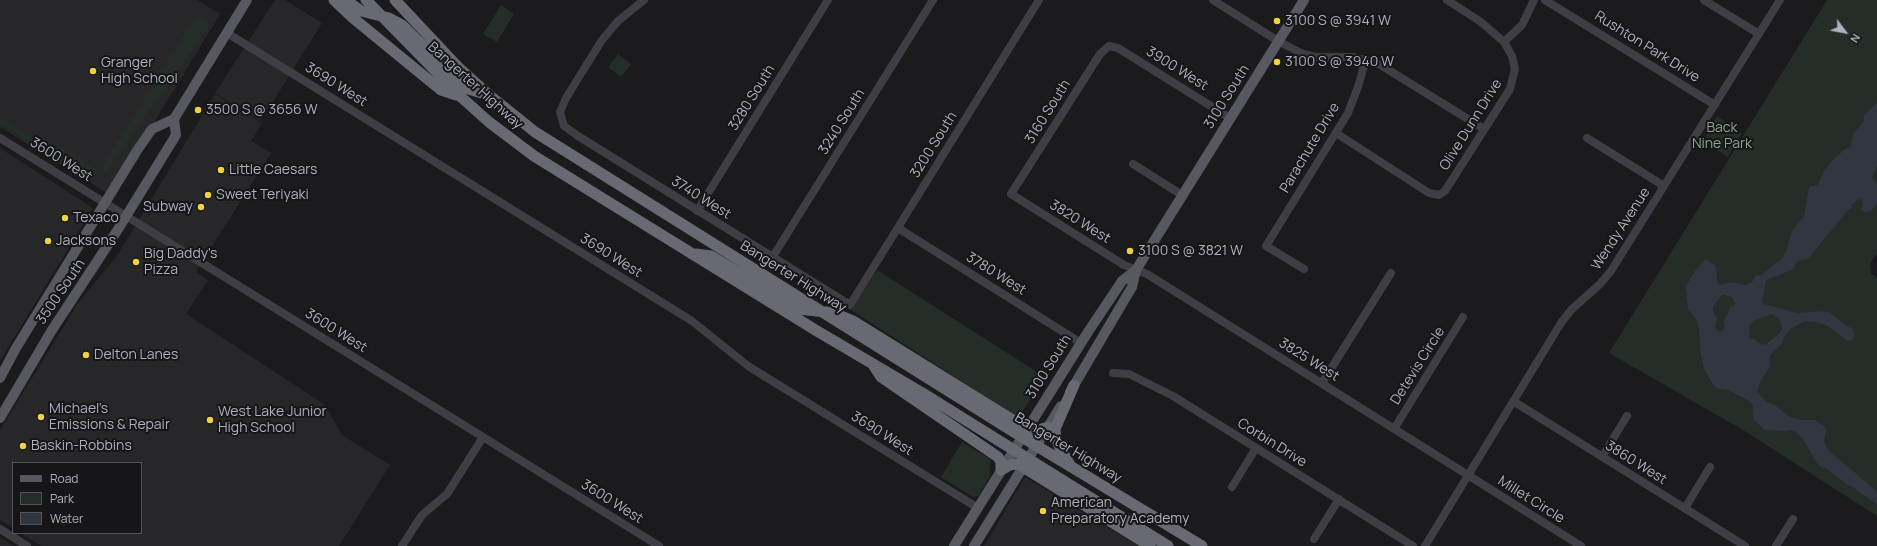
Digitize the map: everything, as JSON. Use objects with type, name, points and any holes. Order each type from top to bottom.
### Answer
[{"type":"highway","points":[[334,0],[360,24],[441,90],[460,97]]},
{"type":"highway","points":[[346,0],[362,11],[395,21],[407,29],[465,88],[489,95]]},
{"type":"highway","name":"Bangerter Highway","points":[[366,0],[460,97],[489,122],[534,156],[1014,450],[1025,463],[1168,546]]},
{"type":"highway","name":"Bangerter Highway","points":[[395,0],[458,67],[524,124],[551,143],[820,312],[1024,433],[1036,446],[1073,469],[1202,546]]},
{"type":"highway","points":[[693,254],[711,256],[799,309],[820,312]]},
{"type":"highway","points":[[873,363],[881,377],[998,457],[1001,462],[1001,470],[1010,465],[1025,463],[1150,546]]},
{"type":"highway","points":[[1073,469],[1060,448],[1056,438],[1055,429],[1074,385]]},
{"type":"highway","points":[[1024,433],[1033,432],[1048,426]]},
{"type":"main road","points":[[174,119],[247,0]]},
{"type":"main road","name":"3100 South","points":[[974,546],[1074,385],[1132,287],[1136,270],[1304,0]]},
{"type":"main road","name":"3500 South","points":[[0,378],[16,348],[104,203],[152,129],[174,119],[176,135],[126,217],[52,330],[0,418]]},
{"type":"main road","name":"3100 South","points":[[954,546],[1081,343],[1122,281],[1136,270]]},
{"type":"street","name":"3740 West","points":[[644,0],[628,12],[602,40],[566,98],[560,112],[564,126],[772,258],[850,305]]},
{"type":"street","name":"3280 South","points":[[697,210],[828,0]]},
{"type":"street","name":"3240 South","points":[[772,258],[933,0]]},
{"type":"street","name":"3200 South","points":[[850,305],[1040,0]]},
{"type":"street","points":[[1213,0],[1296,51],[1311,56],[1366,59],[1391,70],[1484,129]]},
{"type":"street","name":"Olive Dunn Drive","points":[[1336,133],[1429,192],[1439,196],[1448,187],[1507,95],[1513,82],[1514,63],[1512,56],[1504,42],[1481,22],[1447,0]]},
{"type":"street","points":[[1504,42],[1522,25],[1534,0]]},
{"type":"street","name":"Rushton Park Drive","points":[[1545,0],[1715,105]]},
{"type":"street","points":[[1704,0],[1759,34]]},
{"type":"street","name":"Wendy Avenue","points":[[1424,546],[1567,314],[1608,276],[1780,0]]},
{"type":"street","name":"3690 West","points":[[227,33],[692,321],[754,370],[978,508]]},
{"type":"street","name":"3900 West","points":[[1109,46],[1118,48],[1230,118]]},
{"type":"street","name":"3160 South","points":[[1011,194],[1100,54],[1109,46]]},
{"type":"street","name":"Parachute Drive","points":[[1304,270],[1266,246],[1348,113],[1358,87],[1366,59]]},
{"type":"street","name":"3600 West","points":[[0,138],[659,546]]},
{"type":"street","points":[[1586,138],[1664,186]]},
{"type":"street","points":[[1133,164],[1182,195]]},
{"type":"street","name":"3820 West","points":[[1011,194],[1124,265],[1136,270]]},
{"type":"street","name":"3780 West","points":[[898,228],[1081,343]]},
{"type":"street","name":"3825 West","points":[[1136,270],[1147,274],[1468,475]]},
{"type":"street","points":[[1322,383],[1391,273]]},
{"type":"street","name":"Detevis Circle","points":[[1394,429],[1463,317]]},
{"type":"street","name":"Corbin Drive","points":[[1113,373],[1129,374],[1152,384],[1413,546]]},
{"type":"street","name":"3860 West","points":[[1512,401],[1745,546]]},
{"type":"street","points":[[1602,457],[1627,416]]},
{"type":"street","points":[[402,546],[422,514],[447,494],[483,437]]},
{"type":"street","points":[[1232,487],[1256,448]]},
{"type":"street","points":[[1684,508],[1710,467]]},
{"type":"street","name":"Millet Circle","points":[[1468,475],[1581,546]]},
{"type":"street","points":[[1314,539],[1339,499]]},
{"type":"street","points":[[1776,546],[1793,519]]},
{"type":"street","points":[[0,529],[27,546]]},
{"type":"shaded area","name":"Granger High School","points":[[0,0],[197,0],[220,14],[110,195],[0,127]]},
{"type":"shaded area","points":[[275,0],[285,0],[322,23],[261,121],[215,93]]},
{"type":"shaded area","name":"West Lake Junior High School","points":[[215,94],[262,123],[251,141],[271,153],[196,272],[208,280],[186,314],[324,404],[342,435],[390,465],[339,546],[41,546],[23,534],[142,534],[142,462],[12,462],[12,527],[0,520],[0,430],[78,303],[117,256]]},
{"type":"shaded area","points":[[0,148],[93,208],[0,361]]},
{"type":"shaded area","name":"American Preparatory Academy","points":[[1025,477],[1138,546],[984,546]]},
{"type":"shaded area","points":[[0,537],[14,546],[0,546]]},
{"type":"green space","points":[[1827,0],[1877,0],[1877,253],[1870,264],[1871,274],[1877,277],[1877,516],[1743,430],[1609,353]]},
{"type":"green space","points":[[501,5],[514,14],[497,42],[483,34]]},
{"type":"green space","points":[[195,17],[199,17],[210,25],[160,97],[143,118],[107,172],[101,168]]},
{"type":"green space","points":[[618,54],[631,64],[621,77],[608,67]]},
{"type":"green space","name":"Back Nine Park","points":[[1717,116],[1742,133],[1728,157],[1702,141]]},
{"type":"green space","points":[[0,118],[40,143],[40,148],[0,124]]},
{"type":"green space","points":[[58,145],[97,170],[90,181],[53,157],[53,153]]},
{"type":"green space","points":[[877,270],[1045,377],[1020,415],[1014,415],[851,310]]},
{"type":"green space","points":[[962,442],[990,459],[990,476],[978,496],[973,497],[941,477]]},
{"type":"water","points":[[1877,103],[1877,165],[1872,178],[1877,184],[1877,204],[1872,210],[1865,213],[1861,209],[1863,205],[1862,200],[1860,199],[1854,202],[1851,205],[1852,208],[1848,210],[1809,258],[1797,262],[1792,270],[1766,280],[1762,301],[1764,304],[1797,313],[1821,311],[1829,312],[1853,329],[1855,336],[1852,340],[1848,341],[1828,326],[1816,322],[1805,321],[1792,328],[1786,334],[1782,343],[1770,355],[1770,367],[1761,380],[1757,391],[1765,401],[1776,406],[1790,417],[1800,420],[1814,420],[1824,426],[1826,430],[1824,442],[1828,450],[1871,487],[1877,490],[1877,504],[1827,469],[1819,466],[1804,441],[1795,431],[1765,430],[1753,419],[1753,405],[1748,400],[1725,389],[1718,389],[1714,386],[1704,369],[1701,355],[1699,328],[1696,319],[1688,309],[1686,287],[1694,272],[1706,259],[1716,266],[1717,281],[1720,285],[1733,282],[1745,285],[1752,282],[1756,275],[1759,276],[1782,259],[1787,249],[1792,231],[1804,216],[1809,187],[1818,185],[1824,171],[1835,157],[1850,147],[1854,133],[1863,122],[1864,115]],"holes":[[[1724,295],[1732,297],[1735,304],[1730,308],[1724,321],[1725,328],[1721,331],[1717,330],[1715,326],[1717,318],[1713,311],[1713,307],[1721,296]],[[1772,314],[1780,320],[1782,329],[1780,333],[1766,344],[1762,345],[1754,339],[1750,339],[1749,328],[1753,321]]]},
{"type":"place","name":"3100 S @ 3941 W","points":[[1277,21]]},
{"type":"place","name":"3100 S @ 3940 W","points":[[1277,62]]},
{"type":"place","name":"Granger High School","points":[[93,71]]},
{"type":"place","name":"3500 S @ 3656 W","points":[[198,110]]},
{"type":"place","name":"Little Caesars","points":[[221,170]]},
{"type":"place","name":"Sweet Teriyaki","points":[[208,195]]},
{"type":"place","name":"Subway","points":[[201,207]]},
{"type":"place","name":"Texaco","points":[[65,218]]},
{"type":"place","name":"Jacksons","points":[[48,241]]},
{"type":"place","name":"3100 S @ 3821 W","points":[[1130,251]]},
{"type":"place","name":"Big Daddy's Pizza","points":[[136,262]]},
{"type":"place","name":"Delton Lanes","points":[[86,355]]},
{"type":"place","name":"Michael's Emissions & Repair","points":[[41,417]]},
{"type":"place","name":"West Lake Junior High School","points":[[210,420]]},
{"type":"place","name":"Baskin-Robbins","points":[[23,446]]},
{"type":"place","name":"American Preparatory Academy","points":[[1043,511]]}]
